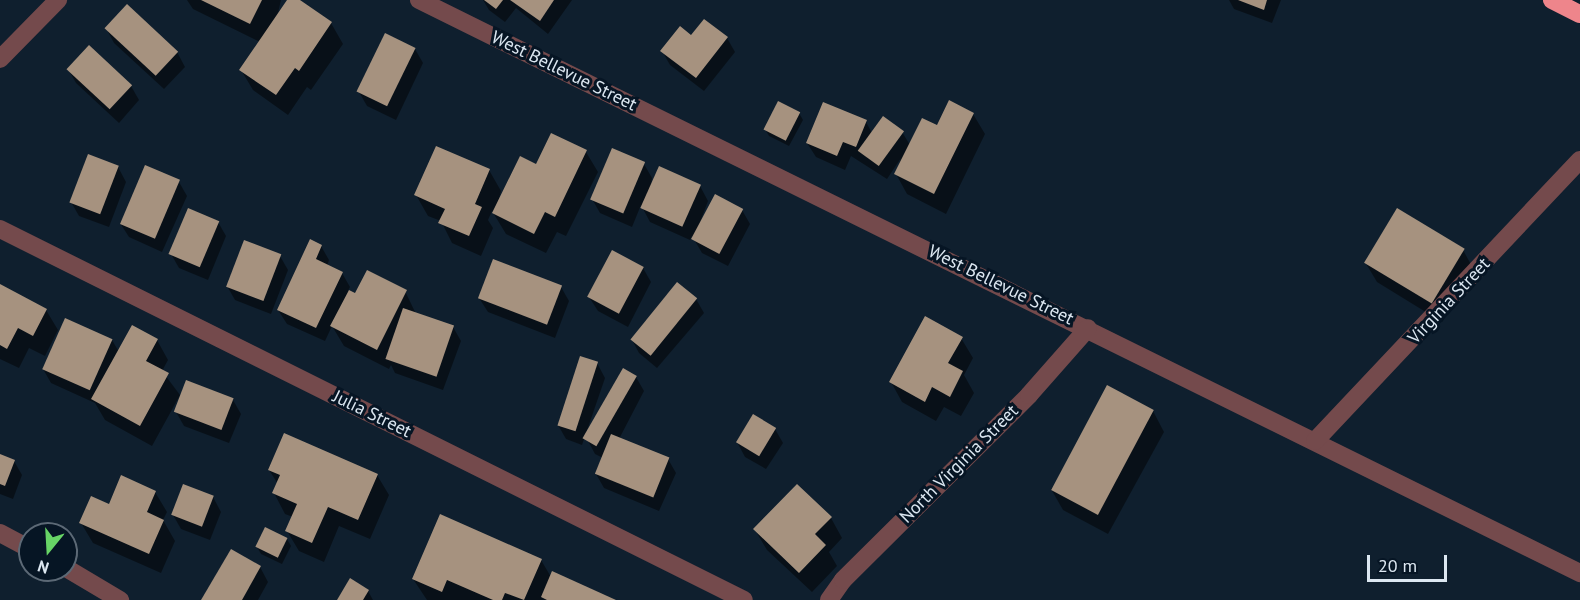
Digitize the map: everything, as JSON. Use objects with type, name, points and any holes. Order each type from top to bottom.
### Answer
[{"type":"highway","points":[[1552,0],[1580,14]]},
{"type":"street","points":[[0,59],[58,0]]},
{"type":"street","name":"West Bellevue Street","points":[[420,0],[1580,573]]},
{"type":"street","name":"Virginia Street","points":[[1315,441],[1580,160]]},
{"type":"street","name":"Julia Street","points":[[0,229],[744,600]]},
{"type":"street","name":"North Virginia Street","points":[[829,600],[843,580],[1029,395],[1088,328]]},
{"type":"street","points":[[0,533],[18,543]]},
{"type":"street","points":[[78,575],[120,600]]},
{"type":"building","points":[[201,0],[262,0],[250,24]]},
{"type":"building","points":[[287,0],[300,0],[332,22],[299,71],[295,68],[276,95],[239,70]]},
{"type":"building","points":[[484,0],[503,0],[496,9]]},
{"type":"building","points":[[510,0],[554,0],[540,21]]},
{"type":"building","points":[[1238,0],[1267,0],[1264,10]]},
{"type":"building","points":[[127,4],[178,52],[156,76],[104,28]]},
{"type":"building","points":[[704,19],[728,37],[696,78],[660,51],[680,26],[691,35]]},
{"type":"building","points":[[385,33],[416,48],[387,106],[357,91]]},
{"type":"building","points":[[89,45],[132,85],[110,109],[66,69]]},
{"type":"building","points":[[949,100],[974,113],[934,194],[894,174],[922,118],[937,125]]},
{"type":"building","points":[[778,101],[800,112],[786,141],[763,130]]},
{"type":"building","points":[[823,102],[867,120],[856,147],[843,142],[837,156],[806,143]]},
{"type":"building","points":[[883,116],[904,131],[879,166],[858,151]]},
{"type":"building","points":[[551,133],[587,150],[555,217],[545,212],[534,234],[492,213],[520,156],[536,164]]},
{"type":"building","points":[[436,146],[490,169],[475,204],[482,207],[469,236],[438,223],[445,209],[414,195]]},
{"type":"building","points":[[612,148],[645,162],[623,214],[590,200]]},
{"type":"building","points":[[88,154],[119,166],[100,214],[69,203]]},
{"type":"building","points":[[145,165],[180,180],[155,239],[120,224]]},
{"type":"building","points":[[659,166],[701,185],[682,227],[640,208]]},
{"type":"building","points":[[715,194],[743,209],[719,254],[691,239]]},
{"type":"building","points":[[188,208],[219,221],[200,267],[168,254]]},
{"type":"building","points":[[1397,208],[1465,249],[1432,304],[1364,263]]},
{"type":"building","points":[[310,239],[322,245],[316,259],[343,272],[316,328],[277,310]]},
{"type":"building","points":[[244,240],[281,254],[263,301],[226,287]]},
{"type":"building","points":[[612,250],[644,267],[619,314],[587,297]]},
{"type":"building","points":[[493,259],[562,286],[547,325],[478,298]]},
{"type":"building","points":[[367,270],[407,290],[377,350],[330,326],[349,290],[355,293]]},
{"type":"building","points":[[677,282],[697,298],[651,356],[630,340]]},
{"type":"building","points":[[0,284],[47,309],[33,336],[18,328],[7,349],[0,345]]},
{"type":"building","points":[[403,308],[454,326],[436,377],[385,359]]},
{"type":"building","points":[[925,316],[963,337],[948,363],[963,371],[950,397],[932,387],[925,402],[889,382]]},
{"type":"building","points":[[65,318],[113,339],[90,390],[42,369]]},
{"type":"building","points":[[132,325],[158,339],[146,361],[169,373],[140,426],[91,399]]},
{"type":"building","points":[[580,356],[598,362],[576,431],[557,425]]},
{"type":"building","points":[[623,368],[637,376],[596,446],[582,438]]},
{"type":"building","points":[[186,380],[234,398],[221,430],[174,412]]},
{"type":"building","points":[[1107,385],[1154,410],[1098,515],[1051,490]]},
{"type":"building","points":[[753,414],[776,428],[759,456],[736,442]]},
{"type":"building","points":[[284,433],[378,474],[358,520],[328,507],[312,543],[285,531],[297,504],[272,493],[280,475],[268,470]]},
{"type":"building","points":[[611,434],[669,458],[653,497],[595,474]]},
{"type":"building","points":[[0,454],[15,460],[5,486],[0,484]]},
{"type":"building","points":[[121,475],[156,491],[147,512],[164,520],[149,554],[79,523],[91,496],[109,504]]},
{"type":"building","points":[[183,484],[214,496],[202,527],[171,515]]},
{"type":"building","points":[[797,484],[832,517],[815,534],[826,545],[799,573],[753,529]]},
{"type":"building","points":[[440,514],[542,559],[524,600],[505,593],[502,600],[493,600],[447,580],[442,592],[412,579]]},
{"type":"building","points":[[265,527],[287,538],[278,558],[255,547]]},
{"type":"building","points":[[231,549],[261,566],[242,600],[201,600]]},
{"type":"building","points":[[552,571],[616,600],[547,600],[541,597]]},
{"type":"building","points":[[350,578],[369,590],[363,600],[337,600]]}]
